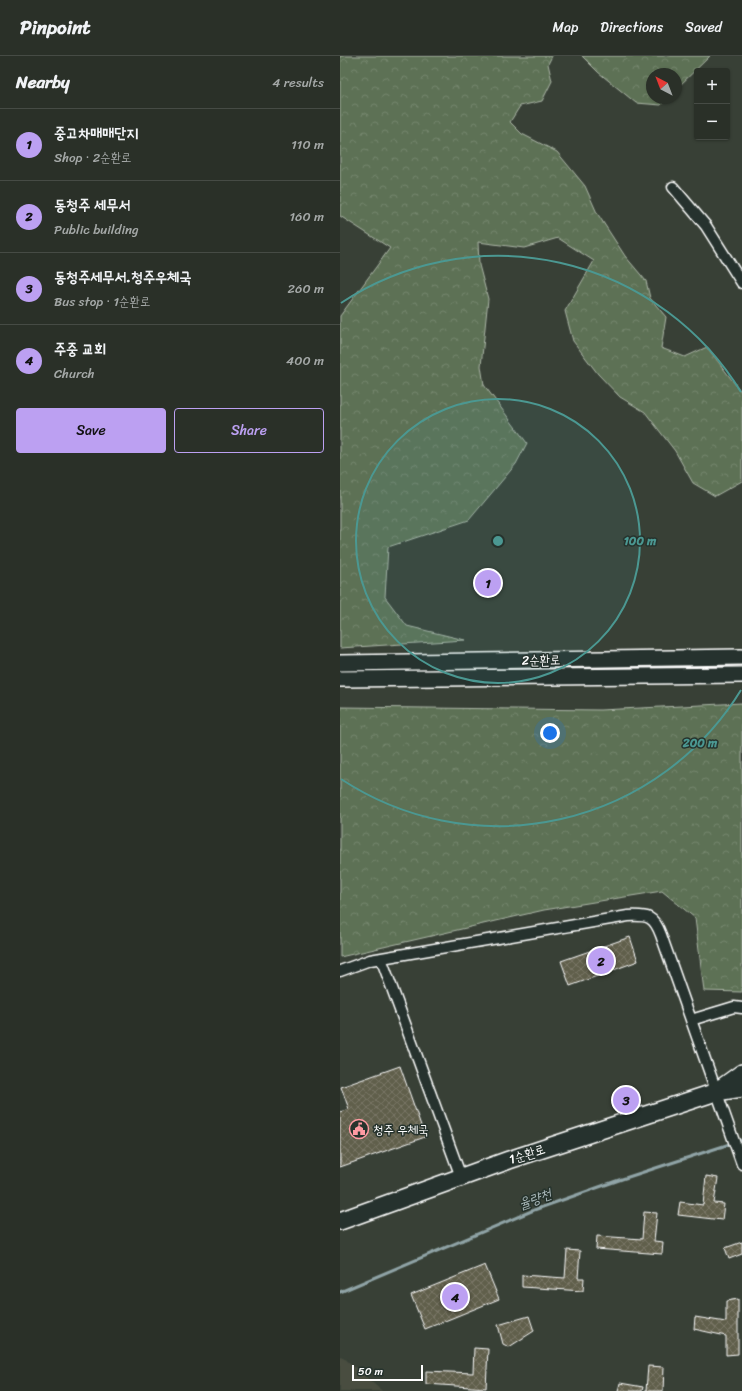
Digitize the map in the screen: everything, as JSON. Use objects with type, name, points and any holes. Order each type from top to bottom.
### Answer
[{"type":"main road","name":"1순환로","points":[[716,1092],[742,1073]]},
{"type":"main road","name":"1순환로","points":[[340,1221],[461,1177],[716,1092],[742,1088]]},
{"type":"street","points":[[673,187],[706,226],[742,282]]},
{"type":"street","name":"2순환로","points":[[340,663],[742,657]]},
{"type":"street","name":"2순환로","points":[[340,679],[742,675]]},
{"type":"street","points":[[340,971],[370,960],[381,958],[643,915],[652,919],[656,923],[741,1162]]},
{"type":"street","points":[[381,958],[461,1177]]},
{"type":"street","points":[[691,1020],[734,1007],[742,1008]]},
{"type":"shaded area","points":[[340,1356],[343,1357],[382,1391],[340,1391]]},
{"type":"green space","points":[[340,56],[552,56],[548,64],[552,81],[542,101],[520,106],[510,122],[522,134],[557,152],[585,186],[597,213],[625,256],[646,281],[650,298],[666,317],[661,348],[685,357],[707,347],[742,393],[742,481],[715,496],[693,483],[675,451],[645,412],[620,397],[598,374],[573,341],[565,311],[594,261],[558,238],[524,248],[478,242],[479,265],[488,299],[481,366],[484,385],[527,443],[516,464],[469,520],[388,547],[385,597],[407,626],[465,640],[340,648],[340,316],[390,248],[340,216]]},
{"type":"green space","points":[[582,56],[710,56],[698,68],[694,68],[694,72],[682,83],[682,68],[646,68],[646,104],[636,103],[598,72]]},
{"type":"green space","points":[[742,703],[742,992],[704,991],[695,918],[662,891],[544,910],[340,957],[340,707],[600,710]]},
{"type":"building","points":[[630,937],[638,961],[570,986],[561,961]]},
{"type":"building","points":[[400,1066],[425,1137],[340,1167],[340,1112],[349,1109],[341,1087]]},
{"type":"building","points":[[706,1176],[718,1178],[714,1203],[724,1204],[722,1220],[678,1215],[680,1202],[703,1205]]},
{"type":"building","points":[[644,1212],[657,1213],[654,1241],[663,1242],[662,1254],[596,1249],[597,1236],[642,1239]]},
{"type":"building","points":[[742,1242],[742,1254],[729,1259],[725,1248]]},
{"type":"building","points":[[567,1250],[580,1251],[578,1278],[584,1278],[583,1291],[522,1287],[522,1275],[565,1278]]},
{"type":"building","points":[[485,1265],[499,1299],[425,1329],[411,1295]]},
{"type":"building","points":[[738,1299],[738,1354],[726,1355],[726,1336],[694,1329],[695,1317],[726,1322],[726,1301]]},
{"type":"building","points":[[529,1316],[534,1331],[509,1347],[503,1344],[498,1325]]},
{"type":"building","points":[[474,1348],[488,1349],[486,1388],[426,1384],[426,1371],[473,1373]]},
{"type":"building","points":[[648,1366],[664,1367],[663,1391],[646,1391]]},
{"type":"building","points":[[620,1383],[643,1387],[642,1391],[618,1391]]},
{"type":"waterway","name":"율량천","points":[[340,1292],[534,1210],[622,1179],[742,1140]]},
{"type":"place","name":"중고차매매단지","points":[[488,583]]},
{"type":"place","name":"동청주 세무서","points":[[601,961]]},
{"type":"place","name":"동청주세무서.청주우체국","points":[[626,1100]]},
{"type":"place","name":"청주 우체국","points":[[359,1129]]},
{"type":"place","name":"주중 교회","points":[[455,1297]]}]
